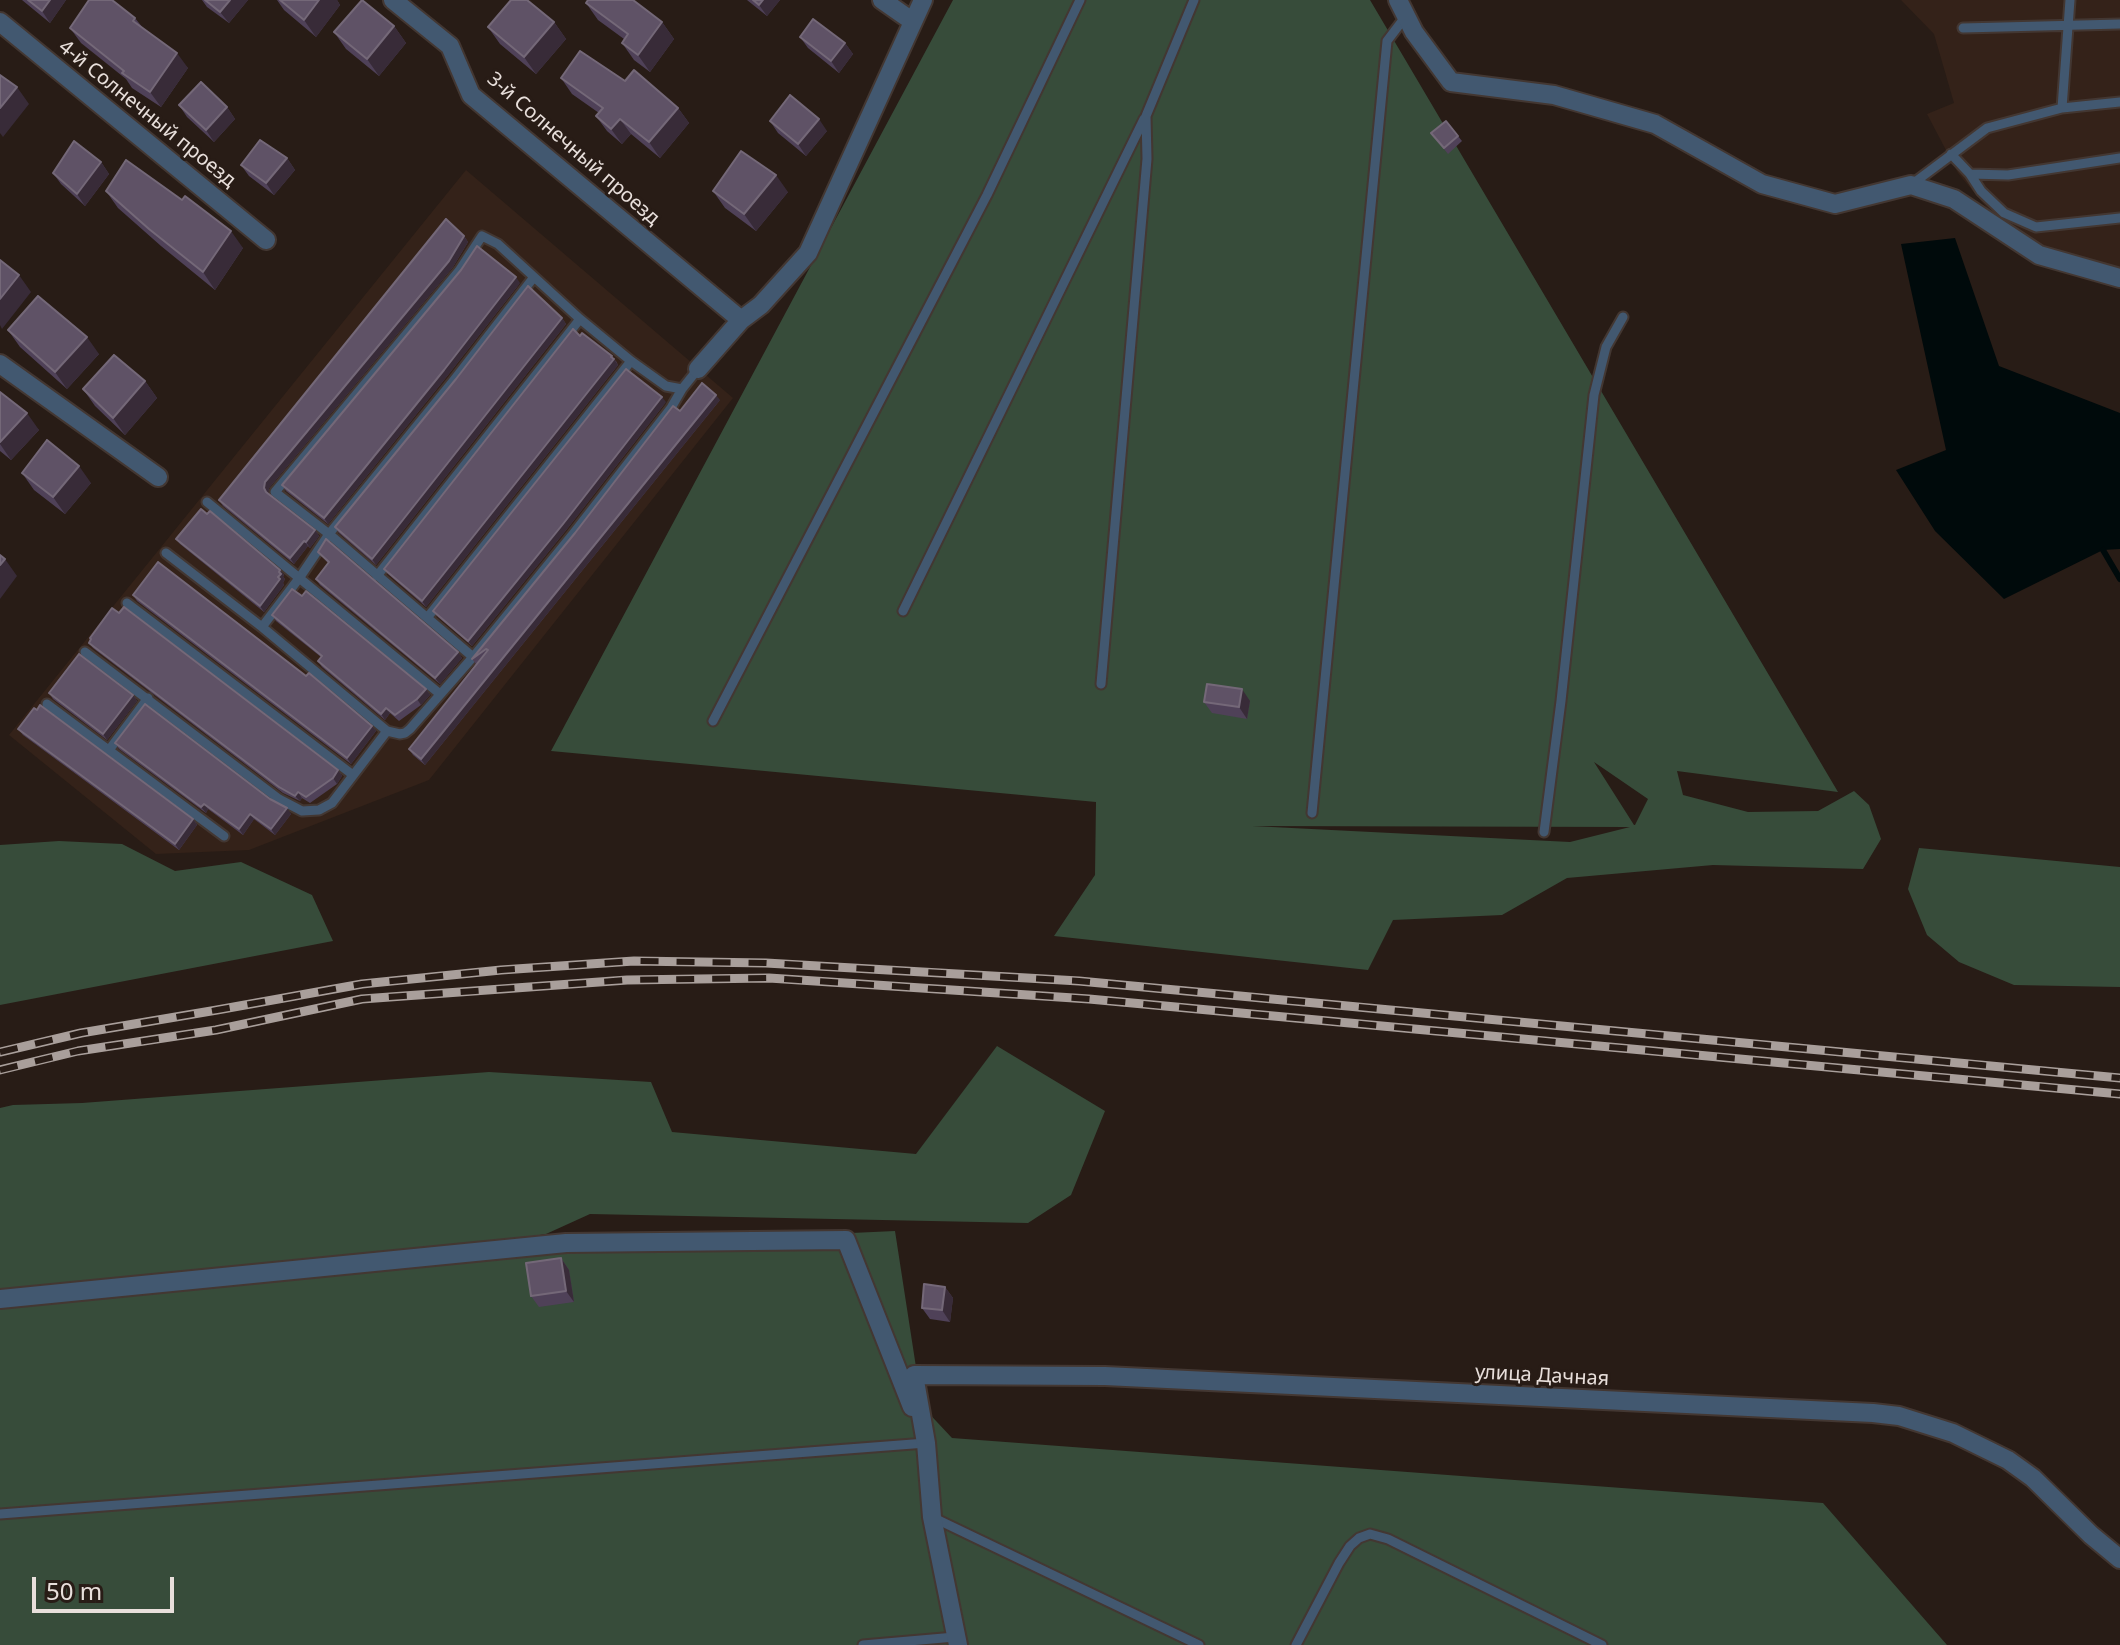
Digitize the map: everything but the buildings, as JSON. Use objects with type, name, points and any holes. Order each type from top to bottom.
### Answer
[{"type":"street","name":"3-й Солнечный проезд","points":[[393,0],[450,46],[471,95],[741,320]]},
{"type":"street","points":[[882,0],[912,21]]},
{"type":"street","points":[[698,369],[741,320],[761,305],[808,253],[923,0]]},
{"type":"street","points":[[1402,8],[1414,32],[1451,82],[1554,95],[1655,124],[1762,184],[1835,204],[1911,185],[1954,199],[2039,255],[2120,278]]},
{"type":"street","name":"4-й Солнечный проезд","points":[[0,22],[266,240]]},
{"type":"street","points":[[0,364],[158,477]]},
{"type":"street","points":[[0,1299],[566,1243],[846,1240],[926,1443],[932,1517],[956,1641]]},
{"type":"street","name":"улица Дачная","points":[[926,1443],[914,1375],[1105,1376],[1873,1413],[1899,1416],[1953,1433],[2008,1460],[2033,1478],[2120,1559]]},
{"type":"lane","points":[[713,721],[987,195],[1080,0]]},
{"type":"lane","points":[[903,611],[1146,116],[1194,0]]},
{"type":"lane","points":[[2062,108],[2070,0]]},
{"type":"lane","points":[[1312,813],[1387,41],[1402,8]]},
{"type":"lane","points":[[1963,28],[2120,24]]},
{"type":"lane","points":[[1911,185],[1987,128],[2062,108],[2120,102]]},
{"type":"lane","points":[[1101,684],[1147,159],[1146,116]]},
{"type":"lane","points":[[1951,154],[1981,191],[2004,213],[2036,227],[2120,218]]},
{"type":"lane","points":[[1970,174],[2008,175],[2120,158]]},
{"type":"lane","points":[[473,657],[275,492],[459,271],[482,236],[498,244],[631,361],[666,386],[682,389]]},
{"type":"lane","points":[[262,627],[329,534],[534,277]]},
{"type":"lane","points":[[1544,832],[1594,395],[1606,347],[1623,317]]},
{"type":"lane","points":[[377,576],[580,319]]},
{"type":"lane","points":[[427,618],[631,361]]},
{"type":"lane","points":[[166,553],[262,627],[387,731],[405,733],[473,657],[573,534],[698,369]]},
{"type":"lane","points":[[207,502],[440,694]]},
{"type":"lane","points":[[127,603],[353,775]]},
{"type":"lane","points":[[85,652],[279,799],[302,811],[319,810],[332,803],[387,731]]},
{"type":"lane","points":[[109,750],[148,698]]},
{"type":"lane","points":[[47,704],[224,836]]},
{"type":"lane","points":[[0,1514],[926,1443]]},
{"type":"lane","points":[[932,1517],[1199,1645]]},
{"type":"lane","points":[[1296,1645],[1344,1554],[1354,1542],[1370,1534],[1388,1539],[1602,1645]]},
{"type":"lane","points":[[863,1645],[956,1641]]},
{"type":"shaded area","points":[[1901,0],[2120,0],[2120,270],[2078,260],[2025,238],[1991,213],[1958,173],[1927,114],[1954,103],[1934,34]]},
{"type":"shaded area","points":[[466,170],[733,398],[429,780],[249,850],[156,854],[9,735]]},
{"type":"shaded area","points":[[1955,238],[1999,366],[2120,413],[2120,549],[2103,550],[2004,599],[1935,531],[1896,470],[1946,450],[1901,244]]},
{"type":"green space","points":[[953,0],[1370,0],[1838,792],[1677,771],[1683,795],[1748,812],[1818,811],[1854,791],[1869,805],[1881,839],[1863,869],[1713,865],[1567,878],[1502,915],[1393,920],[1368,970],[1054,936],[1095,875],[1096,802],[551,751]],"holes":[[[1594,762],[1648,799],[1635,825],[1634,825]],[[1252,826],[1630,827],[1570,842]]]},
{"type":"green space","points":[[59,841],[122,844],[175,871],[241,862],[312,895],[333,941],[0,1005],[0,845]]},
{"type":"green space","points":[[1919,848],[2120,867],[2120,987],[2014,985],[1959,962],[1927,935],[1908,889]]},
{"type":"green space","points":[[997,1046],[1105,1111],[1071,1195],[1028,1223],[590,1214],[546,1234],[435,1252],[895,1231],[922,1406],[952,1438],[1823,1503],[1947,1645],[0,1645],[0,1108],[489,1072],[651,1082],[672,1132],[916,1154]]},
{"type":"waterway","points":[[2103,550],[2120,579]]},
{"type":"railway","points":[[0,1052],[81,1033],[362,984],[634,961],[766,963],[1079,981],[2120,1078]]},
{"type":"railway","points":[[0,1070],[78,1051],[216,1030],[362,999],[627,980],[769,978],[1089,999],[2120,1094]]}]
